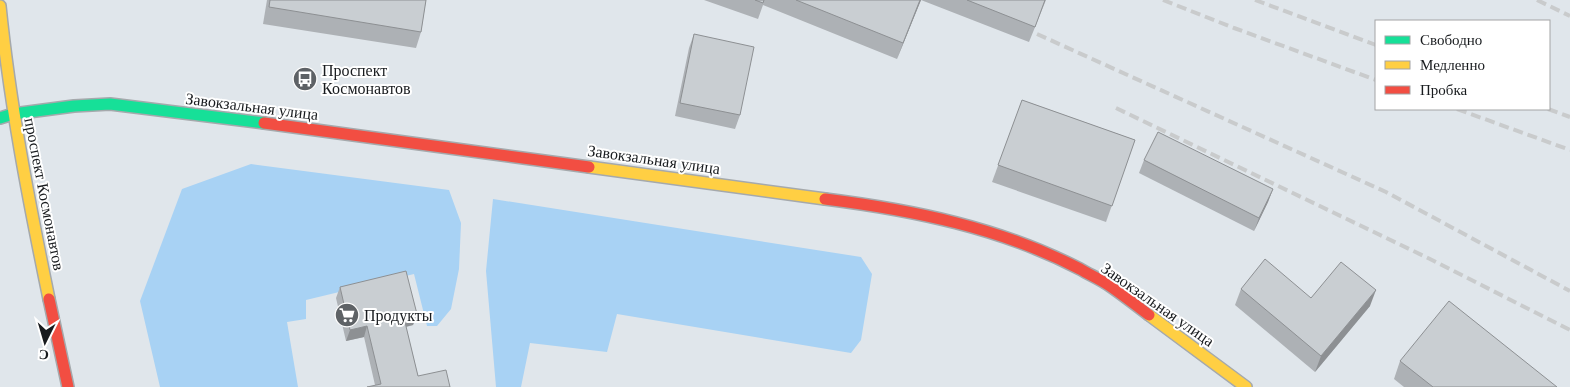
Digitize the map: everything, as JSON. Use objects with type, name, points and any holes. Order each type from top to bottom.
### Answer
[{"type":"main road","name":"проспект Космонавтов","points":[[0,6],[13,114],[28,197],[68,387]]},
{"type":"main road","name":"Завокзальная улица","points":[[0,118],[13,114],[74,106],[110,104],[326,131],[858,203],[929,216],[988,231],[1062,260],[1108,285],[1246,387]]},
{"type":"shaded area","points":[[251,164],[449,190],[461,223],[459,269],[451,309],[437,326],[427,326],[414,274],[306,300],[306,319],[287,322],[298,387],[160,387],[140,301],[182,189]]},
{"type":"shaded area","points":[[493,199],[861,257],[872,274],[861,340],[851,353],[617,314],[607,352],[530,343],[521,387],[496,387],[486,271]]},
{"type":"building","points":[[270,0],[426,0],[421,32],[269,7]]},
{"type":"building","points":[[796,0],[920,0],[903,43]]},
{"type":"building","points":[[967,0],[1045,0],[1035,27]]},
{"type":"building","points":[[694,34],[754,47],[740,115],[680,103]]},
{"type":"building","points":[[1022,100],[1135,140],[1112,206],[998,165]]},
{"type":"building","points":[[1158,132],[1273,189],[1259,218],[1144,160]]},
{"type":"building","points":[[1265,259],[1311,298],[1341,262],[1376,290],[1321,356],[1241,289]]},
{"type":"building","points":[[406,271],[417,314],[404,318],[418,376],[446,370],[450,387],[367,387],[381,384],[367,326],[350,330],[340,287]]},
{"type":"building","points":[[1449,301],[1557,387],[1433,387],[1400,361]]},
{"type":"railway","points":[[1163,0],[1375,80]]},
{"type":"railway","points":[[1255,0],[1375,45]]},
{"type":"railway","points":[[1537,0],[1570,16]]},
{"type":"railway","points":[[1037,34],[1386,192],[1570,291]]},
{"type":"railway","points":[[1116,108],[1430,259],[1570,330]]},
{"type":"railway","points":[[1460,110],[1570,150]]},
{"type":"railway","points":[[1550,110],[1570,117]]},
{"type":"traffic: fast","points":[[0,118],[13,114],[74,106],[110,104],[264,123]]},
{"type":"traffic: slow","points":[[0,6],[27,190],[49,299]]},
{"type":"traffic: slow","points":[[589,167],[825,199]]},
{"type":"traffic: slow","points":[[1149,315],[1246,387]]},
{"type":"traffic: jam","points":[[264,123],[589,167]]},
{"type":"traffic: jam","points":[[825,199],[924,215],[1019,242],[1099,279],[1149,315]]},
{"type":"traffic: jam","points":[[49,299],[68,387]]},
{"type":"place","name":"Проспект Космонавтов","points":[[305,79]]},
{"type":"place","name":"Продукты","points":[[347,315]]}]
